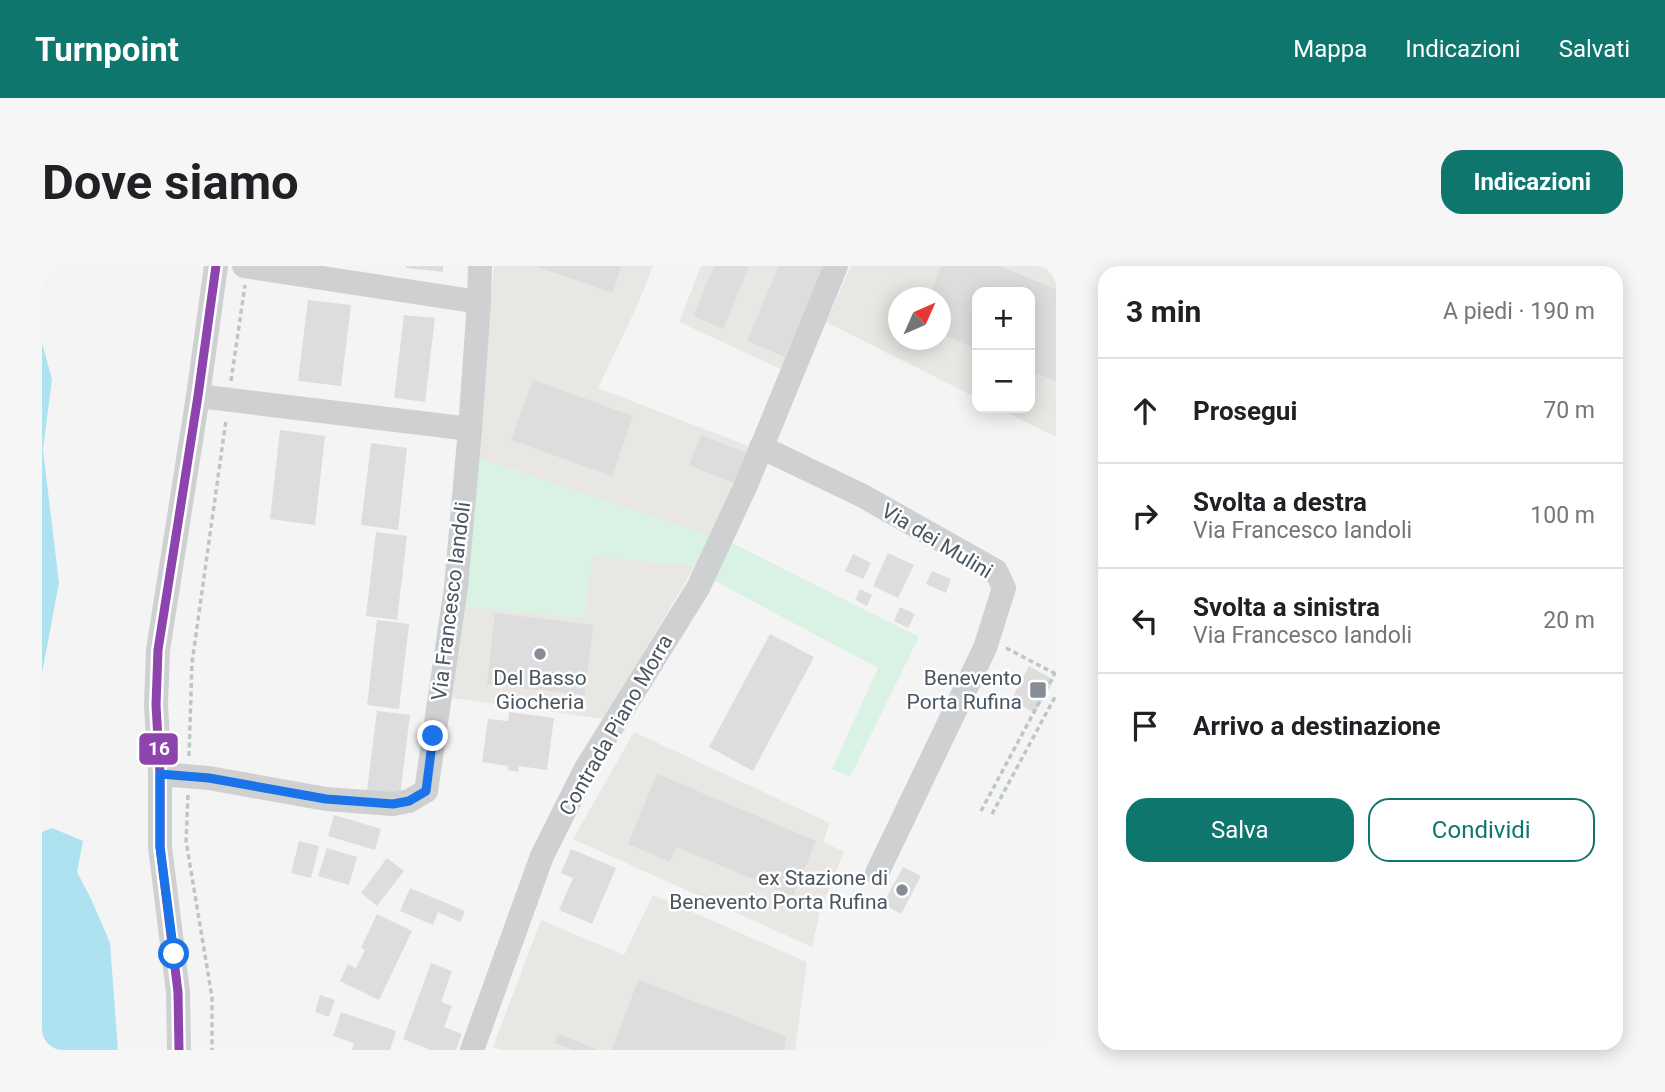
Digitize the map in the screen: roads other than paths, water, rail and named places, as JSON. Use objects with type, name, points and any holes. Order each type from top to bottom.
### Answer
[{"type":"street","points":[[179,1050],[178,992],[160,847],[156,705],[158,650],[216,266]]},
{"type":"street","points":[[246,266],[479,302]]},
{"type":"street","name":"Via Francesco Iandoli","points":[[160,774],[209,778],[326,799],[393,804],[409,801],[426,791],[456,587],[470,429],[480,266]]},
{"type":"street","points":[[761,447],[836,266]]},
{"type":"street","points":[[198,396],[470,429]]},
{"type":"street","name":"Via dei Mulini","points":[[761,447],[861,495],[996,571],[1004,588],[985,648],[877,873]]},
{"type":"street","name":"Contrada Piano Morra","points":[[472,1050],[542,856],[585,770],[698,588],[761,447]]},
{"type":"water","points":[[42,343],[52,379],[43,450],[59,583],[42,673]]},
{"type":"water","points":[[52,828],[83,841],[77,872],[110,943],[118,1050],[42,1050],[42,832]]},
{"type":"place","name":"Del Basso Giocheria","points":[[540,654]]},
{"type":"place","name":"Benevento Porta Rufina","points":[[1038,690]]},
{"type":"place","name":"ex Stazione di Benevento Porta Rufina","points":[[902,890]]}]
